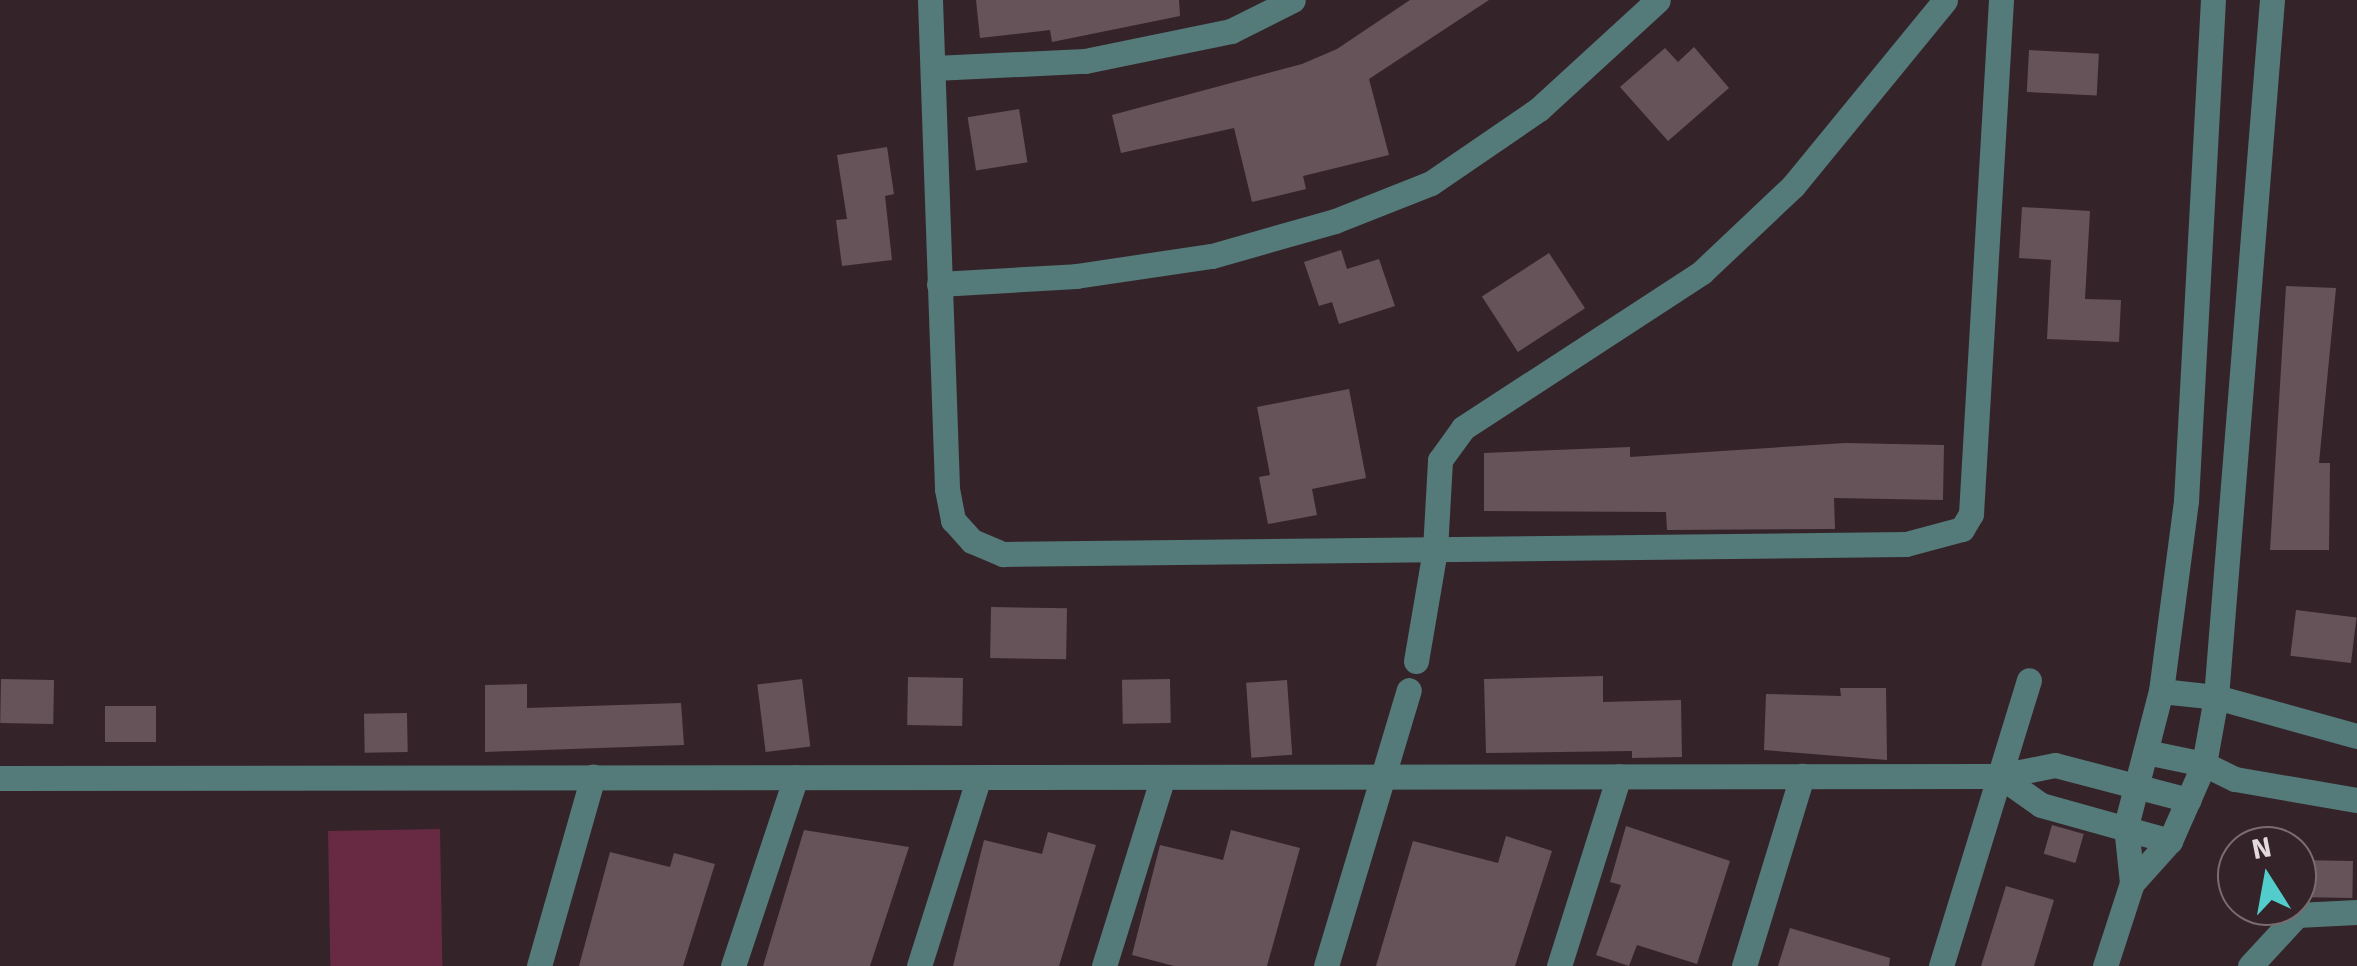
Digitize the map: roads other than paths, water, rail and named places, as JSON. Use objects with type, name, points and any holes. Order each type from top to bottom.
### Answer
[{"type":"street","points":[[930,0],[947,489],[953,520],[972,541],[1003,554],[1906,544],[1962,529],[1971,514],[2001,0]]},
{"type":"street","points":[[934,68],[1085,61],[1231,31],[1292,0]]},
{"type":"street","points":[[939,284],[1076,276],[1212,256],[1383,202],[1431,183],[1539,109],[1658,0]]},
{"type":"street","points":[[1416,661],[1436,550],[1440,460],[1463,428],[1702,272],[1794,186],[1945,0]]},
{"type":"street","points":[[2105,966],[2132,883],[2126,826],[2161,691],[2186,501],[2214,0]]},
{"type":"street","points":[[2132,883],[2170,841],[2204,764],[2216,696],[2272,0]]},
{"type":"street","points":[[1942,966],[2029,680]]},
{"type":"street","points":[[1326,966],[1409,690]]},
{"type":"street","points":[[2161,691],[2216,696],[2357,736]]},
{"type":"street","points":[[2146,752],[2204,764],[2235,779],[2357,800]]},
{"type":"street","points":[[0,778],[2000,776],[2055,766],[2188,800]]},
{"type":"street","points":[[1559,966],[1618,776]]},
{"type":"street","points":[[1744,966],[1802,776]]},
{"type":"street","points":[[2000,776],[2041,805],[2170,841]]},
{"type":"street","points":[[539,966],[593,777]]},
{"type":"street","points":[[733,966],[796,777]]},
{"type":"street","points":[[919,966],[979,777]]},
{"type":"street","points":[[1104,966],[1162,777]]},
{"type":"street","points":[[2256,963],[2298,916],[2357,912]]}]
